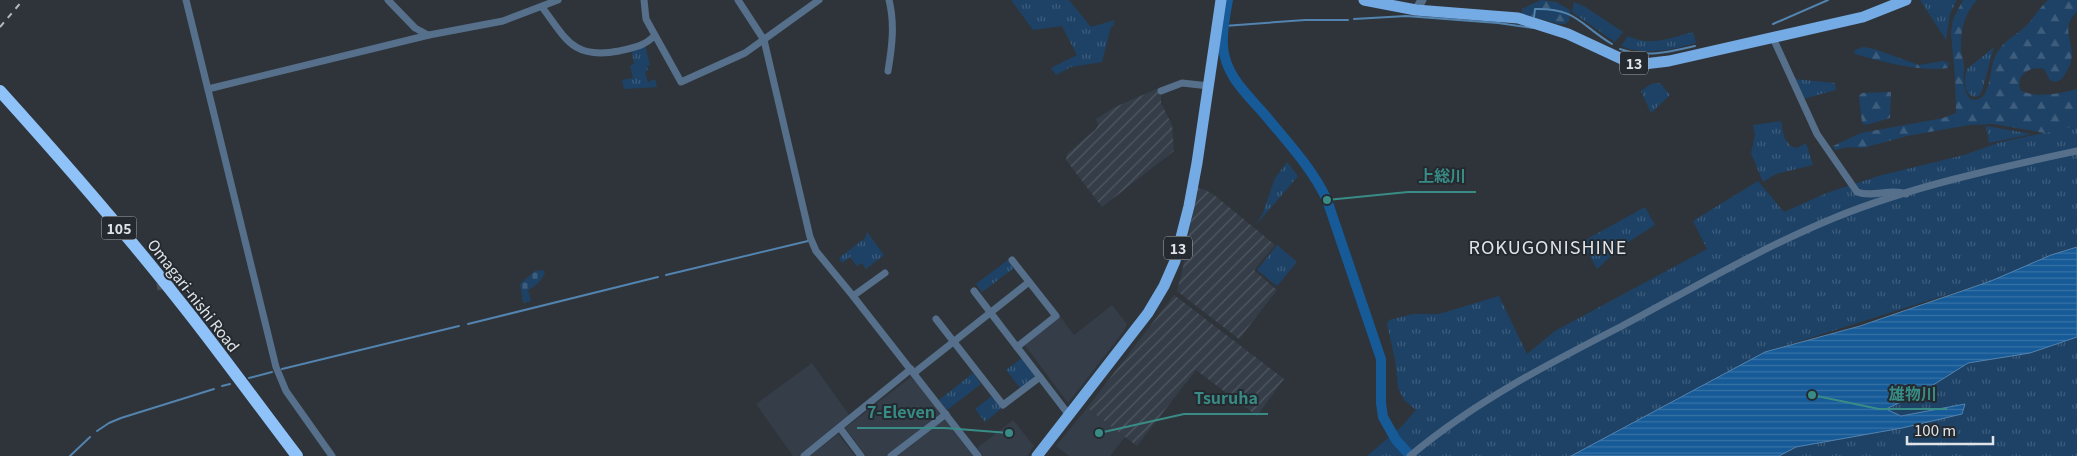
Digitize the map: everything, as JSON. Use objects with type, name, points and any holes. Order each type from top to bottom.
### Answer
[{"type":"highway","name":"Omagari-nishi Road","points":[[0,91],[97,201],[191,316],[297,456]]},
{"type":"highway","points":[[232,370],[304,456]]},
{"type":"main road","name":"13","points":[[1037,456],[1148,313],[1164,286],[1175,261],[1189,206],[1222,0]]},
{"type":"main road","name":"13","points":[[1364,0],[1518,18],[1568,34],[1624,60],[1644,64],[1663,62],[1863,17],[1906,0]]},
{"type":"street","points":[[186,0],[276,367],[286,392],[332,456]]},
{"type":"street","points":[[388,0],[415,28],[429,35]]},
{"type":"street","points":[[208,89],[429,35],[503,21],[558,0]]},
{"type":"street","points":[[644,0],[646,19],[681,82],[745,53],[820,0]]},
{"type":"street","points":[[738,0],[764,40],[810,237],[816,251],[978,456]]},
{"type":"street","points":[[888,71],[893,43],[889,0]]},
{"type":"street","points":[[542,6],[572,45],[587,52],[603,54],[632,48],[650,40],[654,36]]},
{"type":"street","points":[[1773,38],[1817,134],[1857,192],[1873,194],[1898,191],[1906,194]]},
{"type":"street","points":[[1160,91],[1182,82],[1209,86]]},
{"type":"street","points":[[1410,456],[1467,413],[1519,380],[1757,255],[1834,218],[1906,194],[2007,167],[2077,151]]},
{"type":"street","points":[[1012,260],[1056,316],[1017,347]]},
{"type":"street","points":[[853,296],[885,273]]},
{"type":"street","points":[[804,456],[1029,282]]},
{"type":"street","points":[[974,291],[1069,415]]},
{"type":"street","points":[[936,319],[1003,406],[1040,377]]},
{"type":"street","points":[[891,456],[946,414]]},
{"type":"street","points":[[840,428],[860,456]]},
{"type":"shaded area","points":[[1161,87],[1161,103],[1172,125],[1174,151],[1102,207],[1066,160],[1067,154],[1096,129],[1098,125],[1096,119],[1113,108]]},
{"type":"shaded area","points":[[1197,188],[1206,190],[1218,198],[1275,245],[1254,270],[1277,290],[1239,339],[1177,291]]},
{"type":"shaded area","points":[[2077,247],[2077,337],[2030,353],[1968,363],[1922,392],[1886,409],[1901,416],[1965,404],[1962,414],[1902,428],[1796,447],[1779,456],[1571,456],[1765,352],[1860,326],[1991,281],[2051,255]]},
{"type":"shaded area","points":[[1174,295],[1284,379],[1257,416],[1196,370],[1137,446],[1087,408]]},
{"type":"shaded area","points":[[1112,305],[1127,324],[1123,332],[1068,403],[1024,344],[1060,316],[1074,335]]},
{"type":"shaded area","points":[[812,363],[850,416],[799,456],[793,456],[756,404]]},
{"type":"shaded area","points":[[911,377],[920,384],[941,413],[886,456],[866,456],[845,428]]},
{"type":"shaded area","points":[[1087,408],[1125,437],[1110,456],[1069,456],[1056,446]]},
{"type":"shaded area","points":[[946,418],[976,456],[897,456]]},
{"type":"shaded area","points":[[1013,420],[1034,446],[1027,456],[983,456],[977,448]]},
{"type":"shaded area","points":[[838,434],[855,456],[810,456]]},
{"type":"green space","points":[[1011,0],[1069,0],[1091,27],[1115,20],[1113,24],[1115,25],[1111,27],[1102,62],[1071,67],[1056,75],[1051,68],[1077,55],[1062,26],[1033,30]]},
{"type":"green space","points":[[1541,0],[1556,2],[1570,10],[1569,21],[1565,24],[1559,24],[1522,14],[1522,9]]},
{"type":"green space","points":[[1920,0],[1957,0],[1950,14],[1946,40]]},
{"type":"green space","points":[[1963,0],[1977,0],[1966,17],[1962,30],[1961,51],[1964,65],[1965,89],[1970,99],[1977,100],[1986,92],[1997,52],[2009,39],[2028,24],[2048,0],[2077,0],[2077,12],[2072,18],[2068,29],[2072,54],[2071,61],[2062,79],[2055,82],[2050,80],[2044,69],[2039,68],[2025,73],[2019,86],[2021,91],[2042,95],[2077,89],[2077,126],[2045,133],[1993,124],[1969,125],[1907,136],[1863,148],[1848,147],[1835,150],[1833,146],[1861,133],[1943,118],[1956,113],[1951,32],[1953,19]]},
{"type":"green space","points":[[1574,2],[1623,32],[1615,42],[1572,12]]},
{"type":"green space","points":[[1693,32],[1696,43],[1668,50],[1640,51],[1621,46],[1628,36],[1645,41],[1653,41]]},
{"type":"green space","points":[[645,45],[650,65],[647,66],[648,70],[645,72],[648,82],[655,79],[657,87],[624,89],[622,80],[633,78],[630,66],[634,64],[632,52]]},
{"type":"green space","points":[[1864,47],[1919,65],[1943,61],[1949,63],[1948,68],[1926,69],[1889,63],[1855,54],[1854,50]]},
{"type":"green space","points":[[1994,47],[1982,91],[1979,96],[1973,97],[1967,92],[1965,85],[1967,69]]},
{"type":"green space","points":[[1794,79],[1835,83],[1836,90],[1803,99]]},
{"type":"green space","points":[[1660,83],[1670,95],[1651,113],[1641,91],[1651,84]]},
{"type":"green space","points":[[1891,92],[1890,118],[1866,125],[1862,123],[1859,96],[1862,93]]},
{"type":"green space","points":[[1781,121],[1784,137],[1790,146],[1797,148],[1806,143],[1813,165],[1776,174],[1763,182],[1751,153],[1755,135],[1753,125]]},
{"type":"green space","points":[[1986,126],[2032,134],[1989,143]]},
{"type":"green space","points":[[2077,126],[2077,246],[2048,256],[1991,281],[1765,352],[1571,456],[1367,456],[1402,426],[1416,410],[1404,400],[1398,388],[1395,360],[1387,324],[1389,320],[1413,314],[1439,314],[1499,296],[1527,354],[1555,331],[1707,249],[1693,221],[1758,181],[1784,212],[1829,192],[1882,175],[1964,155],[2001,142]]},
{"type":"green space","points":[[1287,162],[1298,176],[1256,225],[1263,213],[1275,178]]},
{"type":"green space","points":[[1645,207],[1655,225],[1622,246],[1597,269],[1582,242]]},
{"type":"green space","points":[[867,232],[884,255],[866,269],[862,263],[857,266],[850,257],[842,263],[839,258],[865,238]]},
{"type":"green space","points":[[1277,245],[1297,262],[1277,286],[1257,270]]},
{"type":"green space","points":[[1008,260],[1014,268],[982,292],[976,284]]},
{"type":"green space","points":[[543,270],[545,273],[542,278],[528,290],[531,301],[523,303],[520,284],[535,271]]},
{"type":"green space","points":[[2077,337],[2077,456],[1779,456],[1796,447],[1902,428],[1962,414],[1964,404],[1901,416],[1885,409],[1922,392],[1968,363],[2030,353]]},
{"type":"green space","points":[[1022,358],[1034,374],[1034,378],[1021,389],[1006,370]]},
{"type":"green space","points":[[973,373],[981,384],[947,410],[939,400]]},
{"type":"green space","points":[[992,396],[1002,408],[985,422],[975,409]]},
{"type":"waterway","points":[[1228,0],[1223,40],[1228,67],[1238,84],[1307,166],[1327,200],[1381,359],[1381,403],[1383,417],[1396,440],[1407,452]]},
{"type":"waterway","points":[[1773,24],[1828,0]]},
{"type":"waterway","points":[[1534,17],[1535,9],[1560,11],[1577,19],[1612,44]]},
{"type":"waterway","points":[[1354,19],[1406,16],[1498,23],[1533,28]]},
{"type":"waterway","points":[[1224,26],[1305,20],[1348,20]]},
{"type":"waterway","points":[[1620,49],[1648,54],[1695,46]]},
{"type":"waterway","points":[[666,275],[808,241]]},
{"type":"waterway","points":[[468,324],[658,277]]},
{"type":"waterway","points":[[282,369],[459,326]]},
{"type":"waterway","points":[[249,378],[272,372]]},
{"type":"waterway","points":[[222,386],[230,384]]},
{"type":"waterway","points":[[97,431],[121,418],[214,389]]},
{"type":"waterway","points":[[70,456],[90,437]]},
{"type":"tunnel","points":[[157,287],[187,281]]},
{"type":"railway","points":[[0,27],[23,0]]},
{"type":"place","name":"上総川","points":[[1327,200]]},
{"type":"place","name":"雄物川","points":[[1812,395]]},
{"type":"place","name":"7-Eleven","points":[[1009,433]]},
{"type":"place","name":"Tsuruha","points":[[1099,433]]},
{"type":"district","name":"ROKUGONISHINE","points":[[1548,246]]}]
